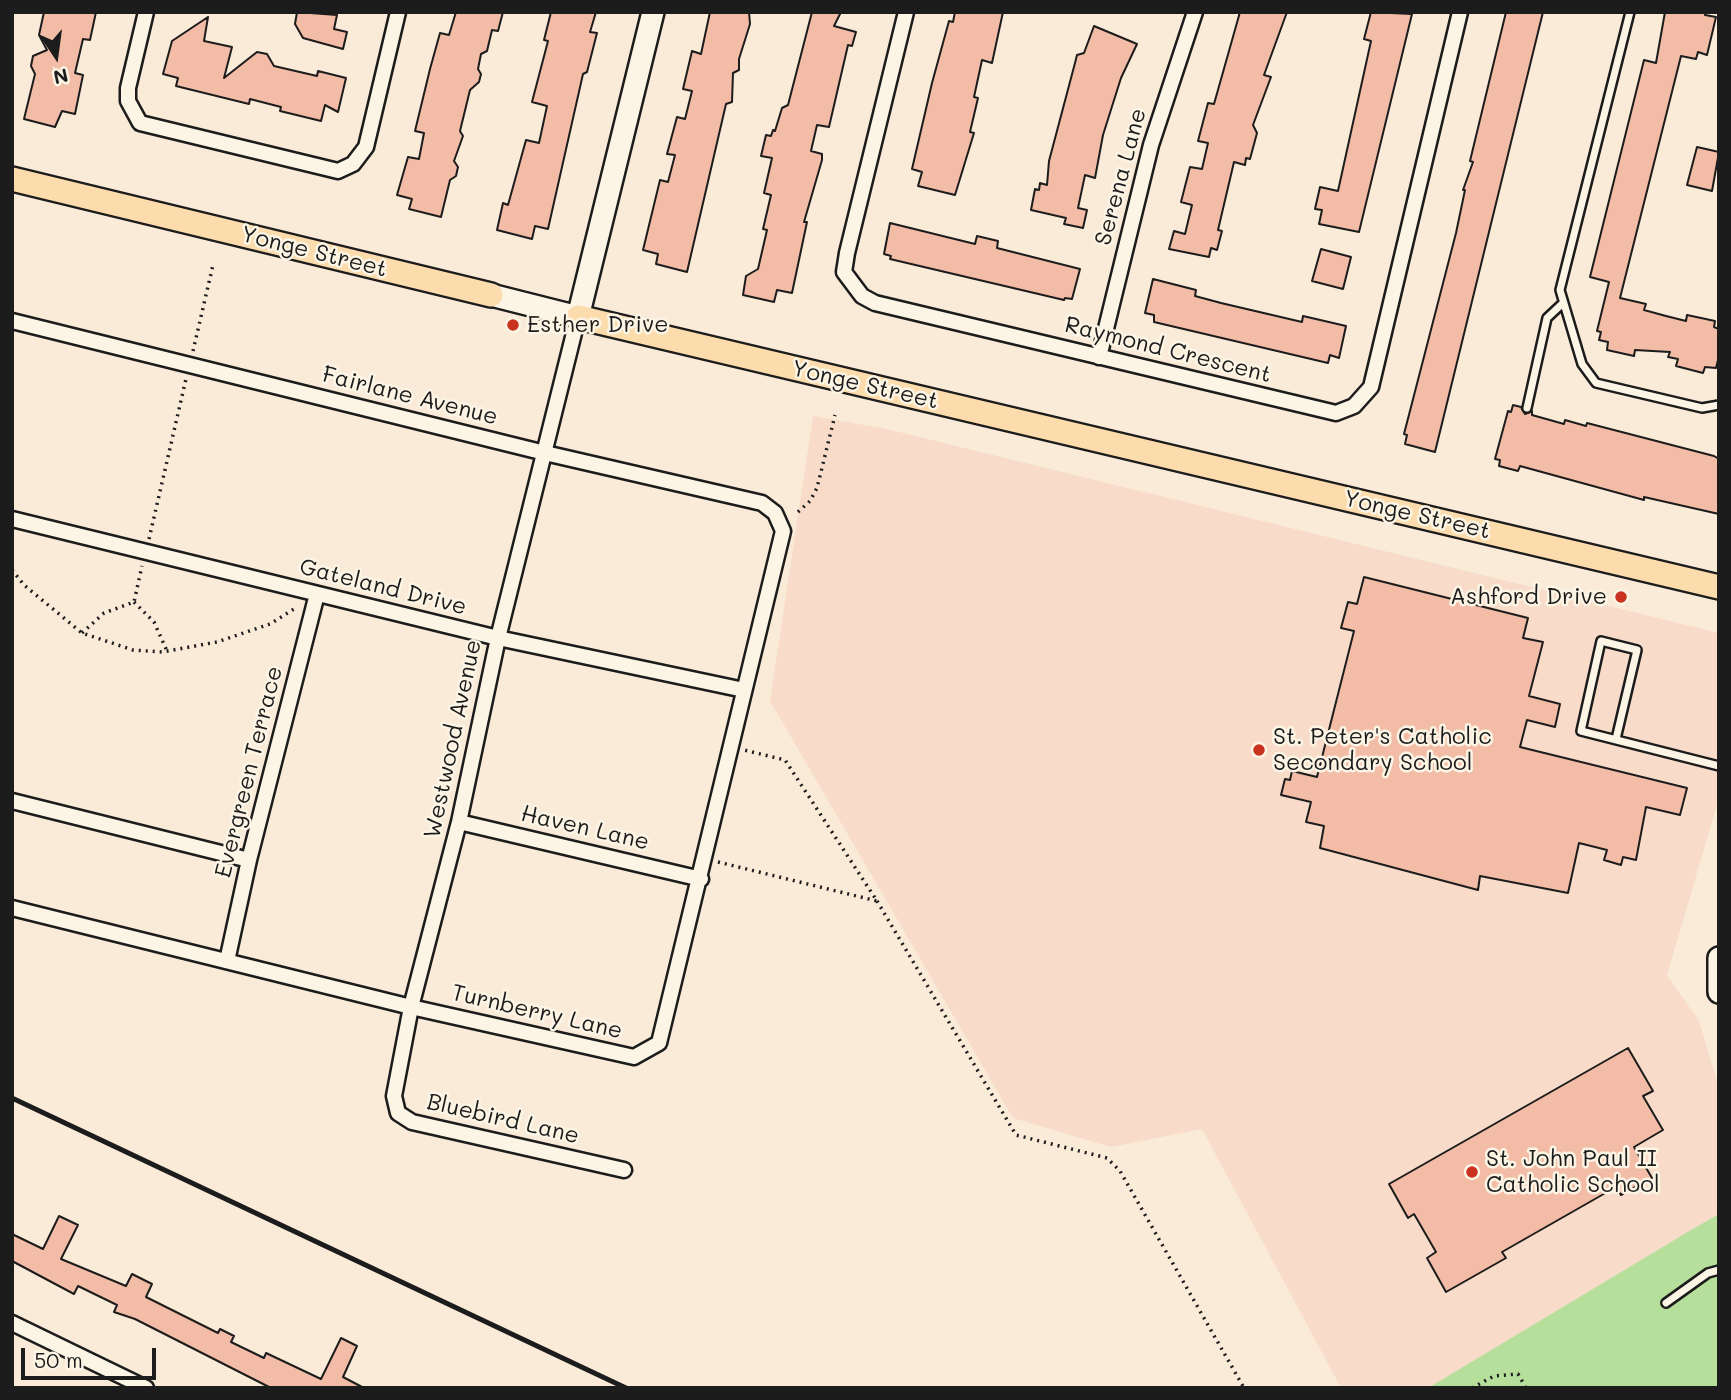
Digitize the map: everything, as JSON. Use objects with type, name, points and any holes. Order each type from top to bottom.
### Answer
[{"type":"main road","name":"Yonge Street","points":[[12,179],[491,295]]},
{"type":"main road","name":"Yonge Street","points":[[578,317],[1719,587]]},
{"type":"street","points":[[146,12],[128,88],[133,114],[140,123],[338,170],[353,164],[366,147],[398,12]]},
{"type":"street","points":[[578,317],[653,12]]},
{"type":"street","name":"Raymond Crescent","points":[[906,12],[847,253],[844,272],[851,286],[875,303],[1325,412],[1346,411],[1361,400],[1371,387],[1460,12]]},
{"type":"street","name":"Serena Lane","points":[[1099,356],[1151,145],[1195,12]]},
{"type":"street","name":"Yonge Street","points":[[491,295],[578,317]]},
{"type":"street","name":"Westwood Avenue","points":[[411,1007],[459,822],[498,638],[578,317]]},
{"type":"street","name":"Fairlane Avenue","points":[[12,321],[545,453],[762,503],[775,513],[783,531]]},
{"type":"street","name":"Gateland Drive","points":[[12,519],[498,638],[744,690]]},
{"type":"street","name":"Turnberry Lane","points":[[12,908],[411,1007],[634,1058],[659,1043],[701,879],[783,531]]},
{"type":"street","name":"Evergreen Terrace","points":[[227,961],[249,860],[317,594]]},
{"type":"street","points":[[12,801],[249,860]]},
{"type":"street","name":"Haven Lane","points":[[459,822],[701,879]]},
{"type":"street","points":[[1719,958],[1719,992]]},
{"type":"street","name":"Bluebird Lane","points":[[411,1007],[394,1096],[398,1113],[412,1122],[624,1170]]},
{"type":"street","points":[[12,1323],[146,1388]]},
{"type":"lane","points":[[1630,12],[1560,290],[1582,364],[1596,383],[1702,408],[1719,405]]},
{"type":"lane","points":[[1527,408],[1547,318],[1563,303]]},
{"type":"lane","points":[[1616,739],[1637,650],[1601,641],[1581,732],[1719,766]]},
{"type":"lane","points":[[1666,1303],[1708,1273],[1719,1270]]},
{"type":"path","points":[[134,602],[213,265]]},
{"type":"path","points":[[799,512],[810,501],[817,488],[835,415]]},
{"type":"path","points":[[12,570],[24,585],[82,633],[133,650],[168,652],[247,634],[270,624],[294,608]]},
{"type":"path","points":[[82,633],[104,613],[134,602]]},
{"type":"path","points":[[134,602],[154,622],[168,652]]},
{"type":"path","points":[[757,753],[785,760],[877,901],[1016,1135],[1107,1158],[1120,1171],[1244,1388]]},
{"type":"path","points":[[729,865],[877,901]]},
{"type":"path","points":[[1472,1388],[1494,1376],[1517,1374],[1525,1388]]},
{"type":"shaded area","name":"St. Peter's Catholic Secondary School","points":[[813,416],[887,429],[1719,633],[1719,798],[1667,975],[1699,1021],[1719,1088],[1719,1214],[1428,1388],[1341,1388],[1202,1129],[1111,1147],[1013,1118],[770,701]]},
{"type":"green space","points":[[1719,1214],[1719,1388],[1428,1388],[1691,1230]]},
{"type":"building","points":[[44,12],[96,12],[90,40],[83,39],[75,73],[83,75],[75,114],[62,111],[55,127],[24,119],[35,74],[31,66],[33,56],[47,50],[39,35]]},
{"type":"building","points":[[297,12],[337,15],[334,29],[347,32],[343,49],[303,38],[295,24]]},
{"type":"building","points":[[456,12],[503,12],[498,31],[492,30],[487,51],[481,54],[479,82],[470,90],[460,131],[463,136],[454,161],[458,167],[456,176],[450,180],[441,217],[409,209],[412,199],[397,195],[408,157],[419,159],[424,133],[415,131],[430,69],[440,33],[449,35]]},
{"type":"building","points":[[551,12],[596,12],[590,32],[597,33],[587,72],[583,74],[548,229],[535,226],[532,239],[497,230],[503,203],[508,205],[526,140],[539,143],[547,106],[532,102],[548,41],[544,40]]},
{"type":"building","points":[[710,12],[749,12],[750,24],[739,59],[739,70],[733,73],[732,102],[726,104],[687,272],[656,264],[658,254],[643,250],[660,180],[668,182],[675,155],[667,154],[677,117],[685,119],[692,91],[683,89],[692,51],[701,54]]},
{"type":"building","points":[[812,12],[841,12],[834,26],[856,32],[852,46],[848,45],[829,127],[817,125],[811,151],[822,154],[822,160],[804,222],[807,222],[792,293],[777,290],[774,302],[743,295],[746,276],[758,269],[767,230],[763,229],[771,195],[764,193],[772,158],[761,156],[766,135],[771,136],[773,130],[775,131],[782,108],[788,105]]},
{"type":"building","points":[[955,12],[1003,12],[992,63],[982,60],[974,97],[978,98],[970,132],[974,133],[955,195],[918,186],[922,172],[912,169],[932,83],[949,21],[953,22]]},
{"type":"building","points":[[1240,12],[1287,12],[1264,75],[1271,77],[1253,125],[1257,133],[1250,159],[1246,158],[1245,165],[1234,162],[1218,230],[1222,231],[1217,250],[1211,248],[1209,257],[1169,249],[1174,231],[1185,234],[1192,205],[1181,202],[1190,167],[1202,169],[1208,143],[1198,141],[1208,103],[1214,104]]},
{"type":"building","points":[[1371,12],[1412,14],[1359,232],[1319,224],[1322,210],[1315,209],[1320,187],[1338,191],[1371,41],[1364,39]]},
{"type":"building","points":[[1506,12],[1543,12],[1435,452],[1405,444],[1407,435],[1404,434],[1456,233],[1463,190],[1473,162],[1470,161]]},
{"type":"building","points":[[1665,12],[1706,12],[1705,15],[1716,17],[1707,55],[1698,52],[1696,59],[1681,56],[1620,298],[1646,304],[1644,310],[1686,321],[1687,315],[1715,321],[1714,327],[1719,329],[1719,356],[1716,368],[1705,367],[1703,373],[1676,366],[1678,359],[1668,357],[1670,352],[1635,350],[1634,356],[1607,350],[1608,342],[1599,340],[1601,332],[1597,331],[1609,282],[1590,277],[1644,60],[1656,63]]},
{"type":"building","points":[[208,17],[204,41],[232,47],[224,78],[257,52],[267,54],[274,66],[317,76],[318,71],[346,78],[338,112],[325,105],[321,121],[280,111],[281,107],[250,99],[249,104],[176,86],[178,78],[163,74],[172,41]]},
{"type":"building","points":[[1094,26],[1137,44],[1121,78],[1103,135],[1095,178],[1085,175],[1078,208],[1087,210],[1083,228],[1064,224],[1066,218],[1031,210],[1035,189],[1039,190],[1040,183],[1047,185],[1049,161],[1077,55],[1084,53]]},
{"type":"building","points":[[1697,147],[1719,152],[1712,191],[1687,185]]},
{"type":"building","points":[[890,223],[975,244],[977,236],[998,241],[997,248],[1080,269],[1072,299],[1064,300],[890,259],[891,256],[884,254]]},
{"type":"building","points":[[1321,249],[1351,257],[1343,289],[1312,281]]},
{"type":"building","points":[[1153,279],[1196,290],[1195,296],[1221,303],[1302,322],[1303,316],[1346,326],[1339,358],[1330,355],[1328,363],[1154,322],[1154,315],[1145,313]]},
{"type":"building","points":[[1513,405],[1521,407],[1525,414],[1532,411],[1532,415],[1564,424],[1565,420],[1586,426],[1587,423],[1714,456],[1719,459],[1719,514],[1644,497],[1644,500],[1520,466],[1518,471],[1499,466],[1500,460],[1495,459],[1508,411],[1511,412]]},
{"type":"building","points":[[1364,577],[1528,618],[1523,638],[1543,642],[1529,696],[1560,704],[1555,727],[1527,720],[1520,747],[1687,788],[1680,815],[1646,807],[1636,860],[1623,857],[1621,865],[1604,860],[1607,850],[1579,843],[1568,893],[1480,876],[1478,890],[1320,848],[1324,826],[1306,822],[1311,802],[1281,795],[1285,779],[1290,780],[1292,771],[1317,777],[1354,631],[1341,628],[1348,602],[1357,604]]},
{"type":"building","points":[[1628,1048],[1653,1091],[1643,1096],[1663,1130],[1634,1147],[1652,1178],[1621,1195],[1616,1187],[1502,1252],[1506,1258],[1446,1292],[1427,1258],[1436,1252],[1414,1214],[1408,1218],[1389,1184]]},
{"type":"building","points":[[59,1216],[78,1225],[61,1259],[126,1286],[132,1274],[152,1284],[146,1297],[218,1333],[220,1329],[234,1336],[231,1342],[264,1358],[266,1353],[321,1379],[341,1338],[357,1346],[343,1377],[364,1388],[271,1388],[135,1319],[114,1312],[117,1305],[78,1286],[74,1294],[12,1261],[12,1234],[43,1249]]},
{"type":"railway","points":[[12,1098],[626,1388]]},
{"type":"place","name":"Esther Drive","points":[[513,325]]},
{"type":"place","name":"Ashford Drive","points":[[1621,597]]},
{"type":"place","name":"St. Peter's Catholic Secondary School","points":[[1259,750]]},
{"type":"place","name":"St. John Paul II Catholic School","points":[[1472,1172]]}]
